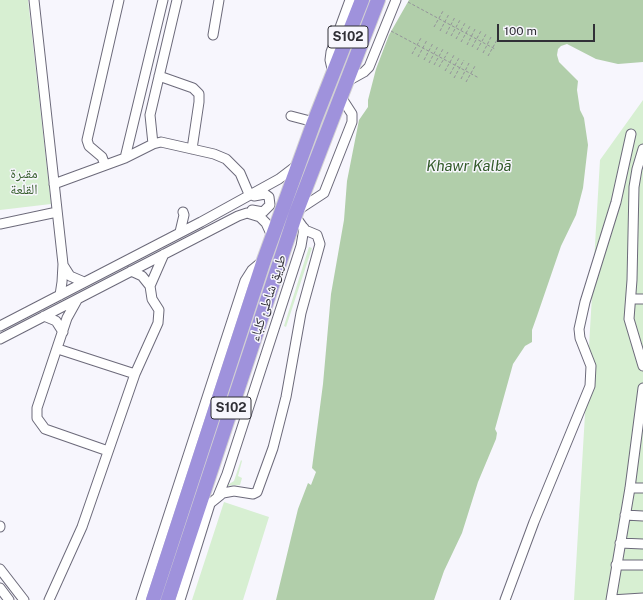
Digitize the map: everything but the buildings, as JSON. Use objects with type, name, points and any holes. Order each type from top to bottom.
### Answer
[{"type":"highway","name":"طريق شاطئ كلباء","points":[[153,600],[272,236],[314,122],[362,0]]},
{"type":"highway","name":"طريق شاطئ كلباء","points":[[168,600],[295,214],[378,0]]},
{"type":"highway","points":[[346,82],[348,61],[358,33],[357,26],[354,22]]},
{"type":"highway","points":[[160,600],[162,586],[161,575]]},
{"type":"street","points":[[34,0],[63,264],[60,295]]},
{"type":"street","points":[[105,165],[102,157],[89,146],[87,140],[119,0]]},
{"type":"street","points":[[125,158],[163,0]]},
{"type":"street","points":[[153,144],[150,115],[177,0]]},
{"type":"street","points":[[213,35],[219,0]]},
{"type":"street","points":[[334,73],[330,60],[331,52],[349,4],[341,0]]},
{"type":"street","points":[[346,82],[364,72],[368,68],[396,0]]},
{"type":"street","points":[[159,76],[193,88],[199,94],[192,149]]},
{"type":"street","points":[[196,515],[218,496],[229,491],[255,494],[258,490],[273,448],[286,397],[301,313],[320,244],[317,235],[304,228],[295,214],[305,204],[324,192],[339,156],[352,120],[352,114],[340,97]]},
{"type":"street","points":[[292,116],[314,122]]},
{"type":"street","points":[[505,600],[534,522],[590,386],[591,366],[580,338],[580,325],[585,302],[616,202],[631,134]]},
{"type":"street","points":[[54,184],[125,158],[153,144],[165,143],[220,156],[232,163],[240,173],[249,194]]},
{"type":"street","points":[[643,149],[638,192],[638,249],[631,299],[630,323],[640,341],[643,366]]},
{"type":"street","points":[[0,326],[201,222],[249,194],[280,179],[299,164]]},
{"type":"street","points":[[0,339],[244,211],[266,211],[270,202],[267,195],[262,193],[235,203]]},
{"type":"street","points":[[0,224],[57,212]]},
{"type":"street","points":[[233,218],[247,213],[256,215],[266,223],[272,236]]},
{"type":"street","points":[[180,232],[184,214],[201,222]]},
{"type":"street","points":[[218,496],[227,474],[300,249],[304,228]]},
{"type":"street","points":[[48,599],[82,527],[135,374],[159,318],[159,310],[150,296],[150,286],[164,254]]},
{"type":"street","points":[[141,600],[245,281],[252,270],[264,260]]},
{"type":"street","points":[[63,264],[70,276],[84,282]]},
{"type":"street","points":[[132,271],[142,276],[150,286]]},
{"type":"street","points":[[78,298],[69,313],[58,350],[37,408],[38,422],[49,431],[108,451]]},
{"type":"street","points":[[631,299],[643,299]]},
{"type":"street","points":[[44,316],[56,321],[63,332]]},
{"type":"street","points":[[58,350],[135,374]]},
{"type":"street","points":[[643,388],[638,456],[630,488],[611,600],[643,598]]},
{"type":"street","points":[[630,488],[643,488]]},
{"type":"street","points":[[180,600],[210,503]]},
{"type":"street","points":[[625,515],[643,516]]},
{"type":"street","points":[[620,542],[643,544]]},
{"type":"street","points":[[616,565],[643,564]]},
{"type":"street","points":[[0,570],[24,600]]},
{"type":"street","points":[[0,588],[9,600]]},
{"type":"path","points":[[408,2],[495,49]]},
{"type":"path","points":[[434,27],[443,11]]},
{"type":"path","points":[[440,31],[449,14]]},
{"type":"path","points":[[446,34],[455,17]]},
{"type":"path","points":[[451,36],[460,20]]},
{"type":"path","points":[[456,39],[465,23]]},
{"type":"path","points":[[461,42],[470,26]]},
{"type":"path","points":[[467,45],[476,29]]},
{"type":"path","points":[[391,31],[479,78]]},
{"type":"path","points":[[472,48],[481,31]]},
{"type":"path","points":[[477,50],[486,34]]},
{"type":"path","points":[[482,53],[491,37]]},
{"type":"path","points":[[412,54],[420,38]]},
{"type":"path","points":[[418,57],[427,40]]},
{"type":"path","points":[[488,56],[497,40]]},
{"type":"path","points":[[424,60],[433,44]]},
{"type":"path","points":[[429,63],[438,46]]},
{"type":"path","points":[[434,65],[443,49]]},
{"type":"path","points":[[439,67],[448,52]]},
{"type":"path","points":[[445,71],[454,55]]},
{"type":"path","points":[[450,74],[459,58]]},
{"type":"path","points":[[454,78],[464,60]]},
{"type":"path","points":[[461,79],[469,63]]},
{"type":"path","points":[[466,82],[475,66]]},
{"type":"green space","name":"مقبرة القلعة","points":[[0,0],[28,0],[51,204],[0,210]]},
{"type":"green space","points":[[643,100],[643,600],[574,600],[600,160]]},
{"type":"green space","points":[[309,247],[312,248],[286,327],[284,326]]},
{"type":"green space","points":[[241,460],[238,476],[242,478],[240,485],[226,486],[234,481]]},
{"type":"green space","points":[[224,502],[269,517],[243,600],[192,600]]},
{"type":"water","name":"Khawr Kalbā","points":[[409,0],[643,0],[643,62],[618,64],[596,59],[567,44],[558,49],[557,55],[559,62],[578,81],[577,90],[580,110],[584,118],[588,145],[583,188],[576,215],[561,246],[532,330],[532,342],[525,346],[513,364],[495,429],[497,433],[496,439],[478,482],[462,533],[444,571],[434,600],[276,600],[298,509],[308,483],[311,485],[316,472],[312,468],[323,384],[331,294],[344,220],[347,181],[359,120],[368,107],[368,100],[376,69],[389,35]]}]
